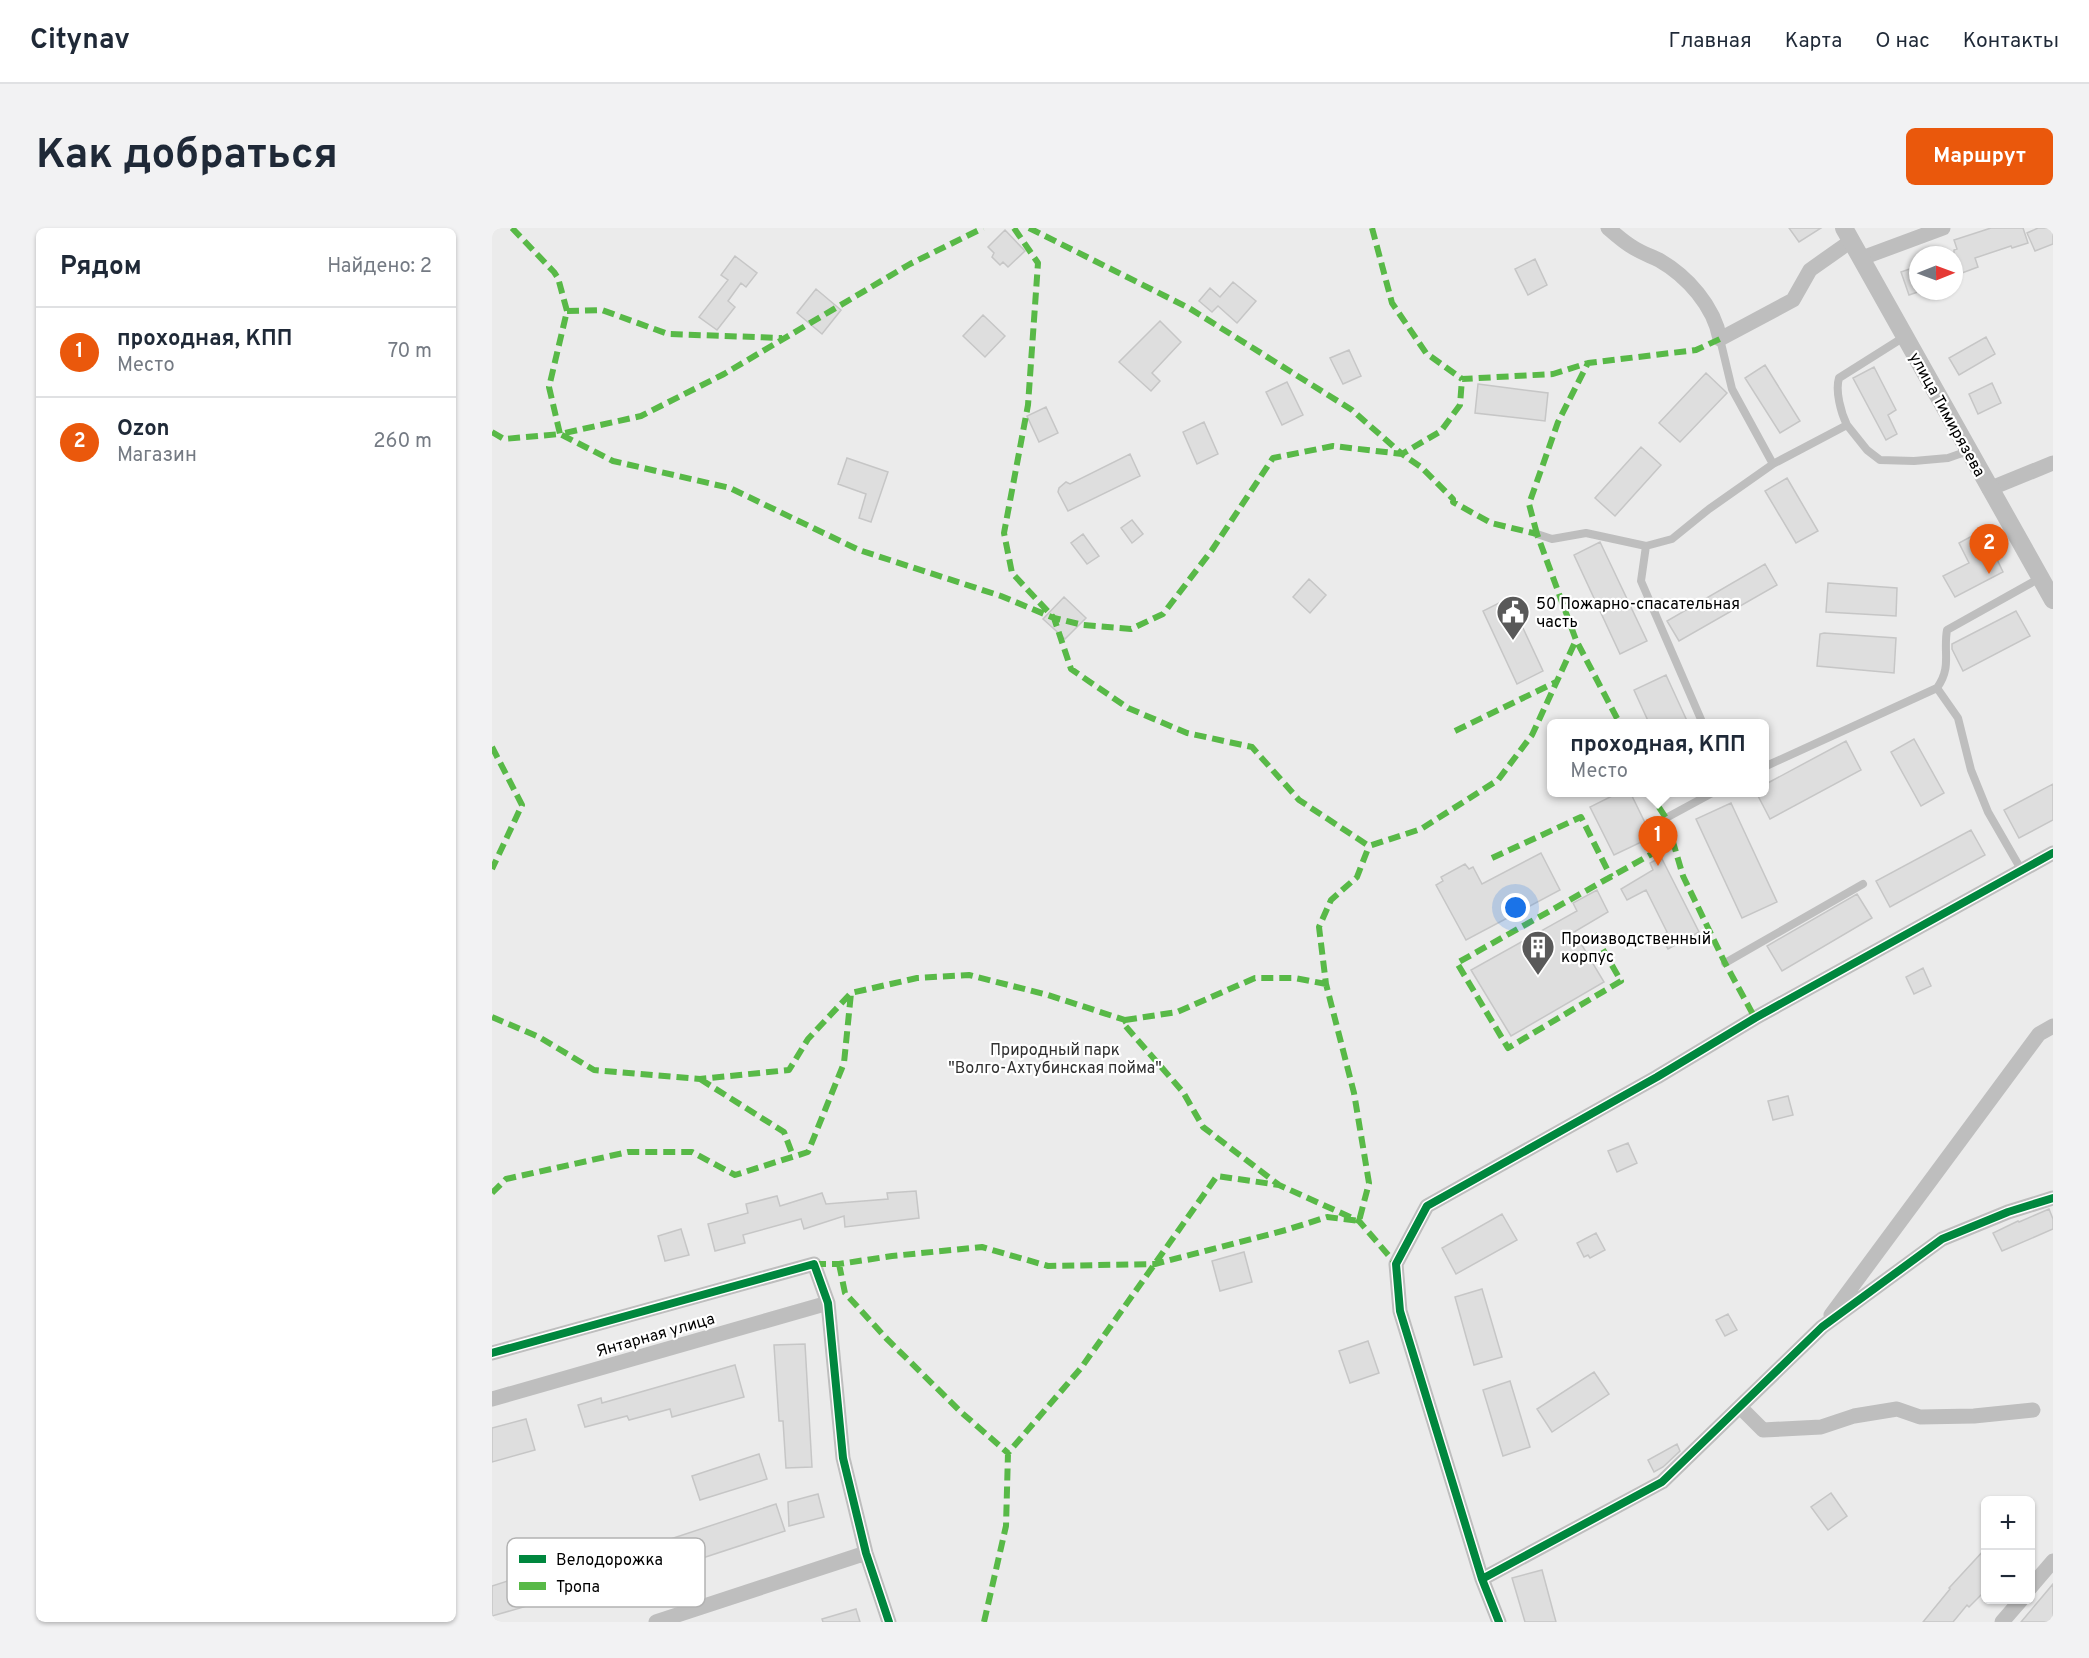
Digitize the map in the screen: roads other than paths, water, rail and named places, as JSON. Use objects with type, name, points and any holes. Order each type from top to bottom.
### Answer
[{"type":"street","points":[[1608,228],[1633,248],[1659,260],[1680,274],[1703,300],[1719,332],[1720,339],[1793,300],[1810,270],[1847,234]]},
{"type":"street","points":[[1862,258],[1943,228]]},
{"type":"street","name":"улица Тимирязева","points":[[1847,234],[2053,600]]},
{"type":"street","points":[[1989,489],[2053,463]]},
{"type":"street","points":[[1499,1622],[1482,1579],[1400,1311],[1396,1264],[1427,1206],[1657,1077],[1755,1018],[2053,853]]},
{"type":"street","points":[[1822,1327],[2040,1034],[2053,1026]]},
{"type":"street","points":[[1482,1579],[1662,1482],[1822,1327],[1942,1239],[2008,1212],[2053,1198]]},
{"type":"street","points":[[492,1353],[814,1264],[828,1303],[843,1458],[866,1554],[889,1622]]},
{"type":"street","name":"Янтарная улица","points":[[492,1400],[828,1303]]},
{"type":"street","points":[[1740,1407],[1763,1430],[1821,1428],[1854,1416],[1897,1409],[1920,1417],[1974,1416],[2033,1410]]},
{"type":"street","points":[[705,1606],[866,1554]]},
{"type":"street","points":[[2035,1583],[2053,1561]]},
{"type":"street","points":[[2002,1622],[2017,1604]]},
{"type":"street","points":[[656,1622],[702,1607]]},
{"type":"lane","points":[[1905,337],[1839,378],[1837,384],[1842,416],[1867,450],[1880,460],[1914,462],[1948,458],[1968,451]]},
{"type":"lane","points":[[1720,339],[1732,389],[1773,464]]},
{"type":"lane","points":[[1537,534],[1552,538],[1586,533],[1646,546],[1672,539],[1709,509],[1773,464],[1847,425]]},
{"type":"lane","points":[[1646,546],[1641,581],[1701,719]]},
{"type":"lane","points":[[1769,765],[1937,688],[1945,677],[1947,630],[2040,578]]},
{"type":"lane","points":[[1937,688],[1958,718],[1971,770],[1988,812],[2022,871]]},
{"type":"lane","points":[[1666,818],[1705,797]]},
{"type":"lane","points":[[1725,963],[1863,884]]},
{"type":"place","name":"Ozon","points":[[1989,574]]},
{"type":"place","name":"50 Пожарно-спасательная часть","points":[[1513,641]]},
{"type":"place","name":"проходная, КПП","points":[[1658,866]]},
{"type":"place","name":"Производственный корпус","points":[[1538,976]]},
{"type":"park label","name":"Природный парк \"Волго-Ахтубинская пойма\"","points":[[1055,1058]]}]
